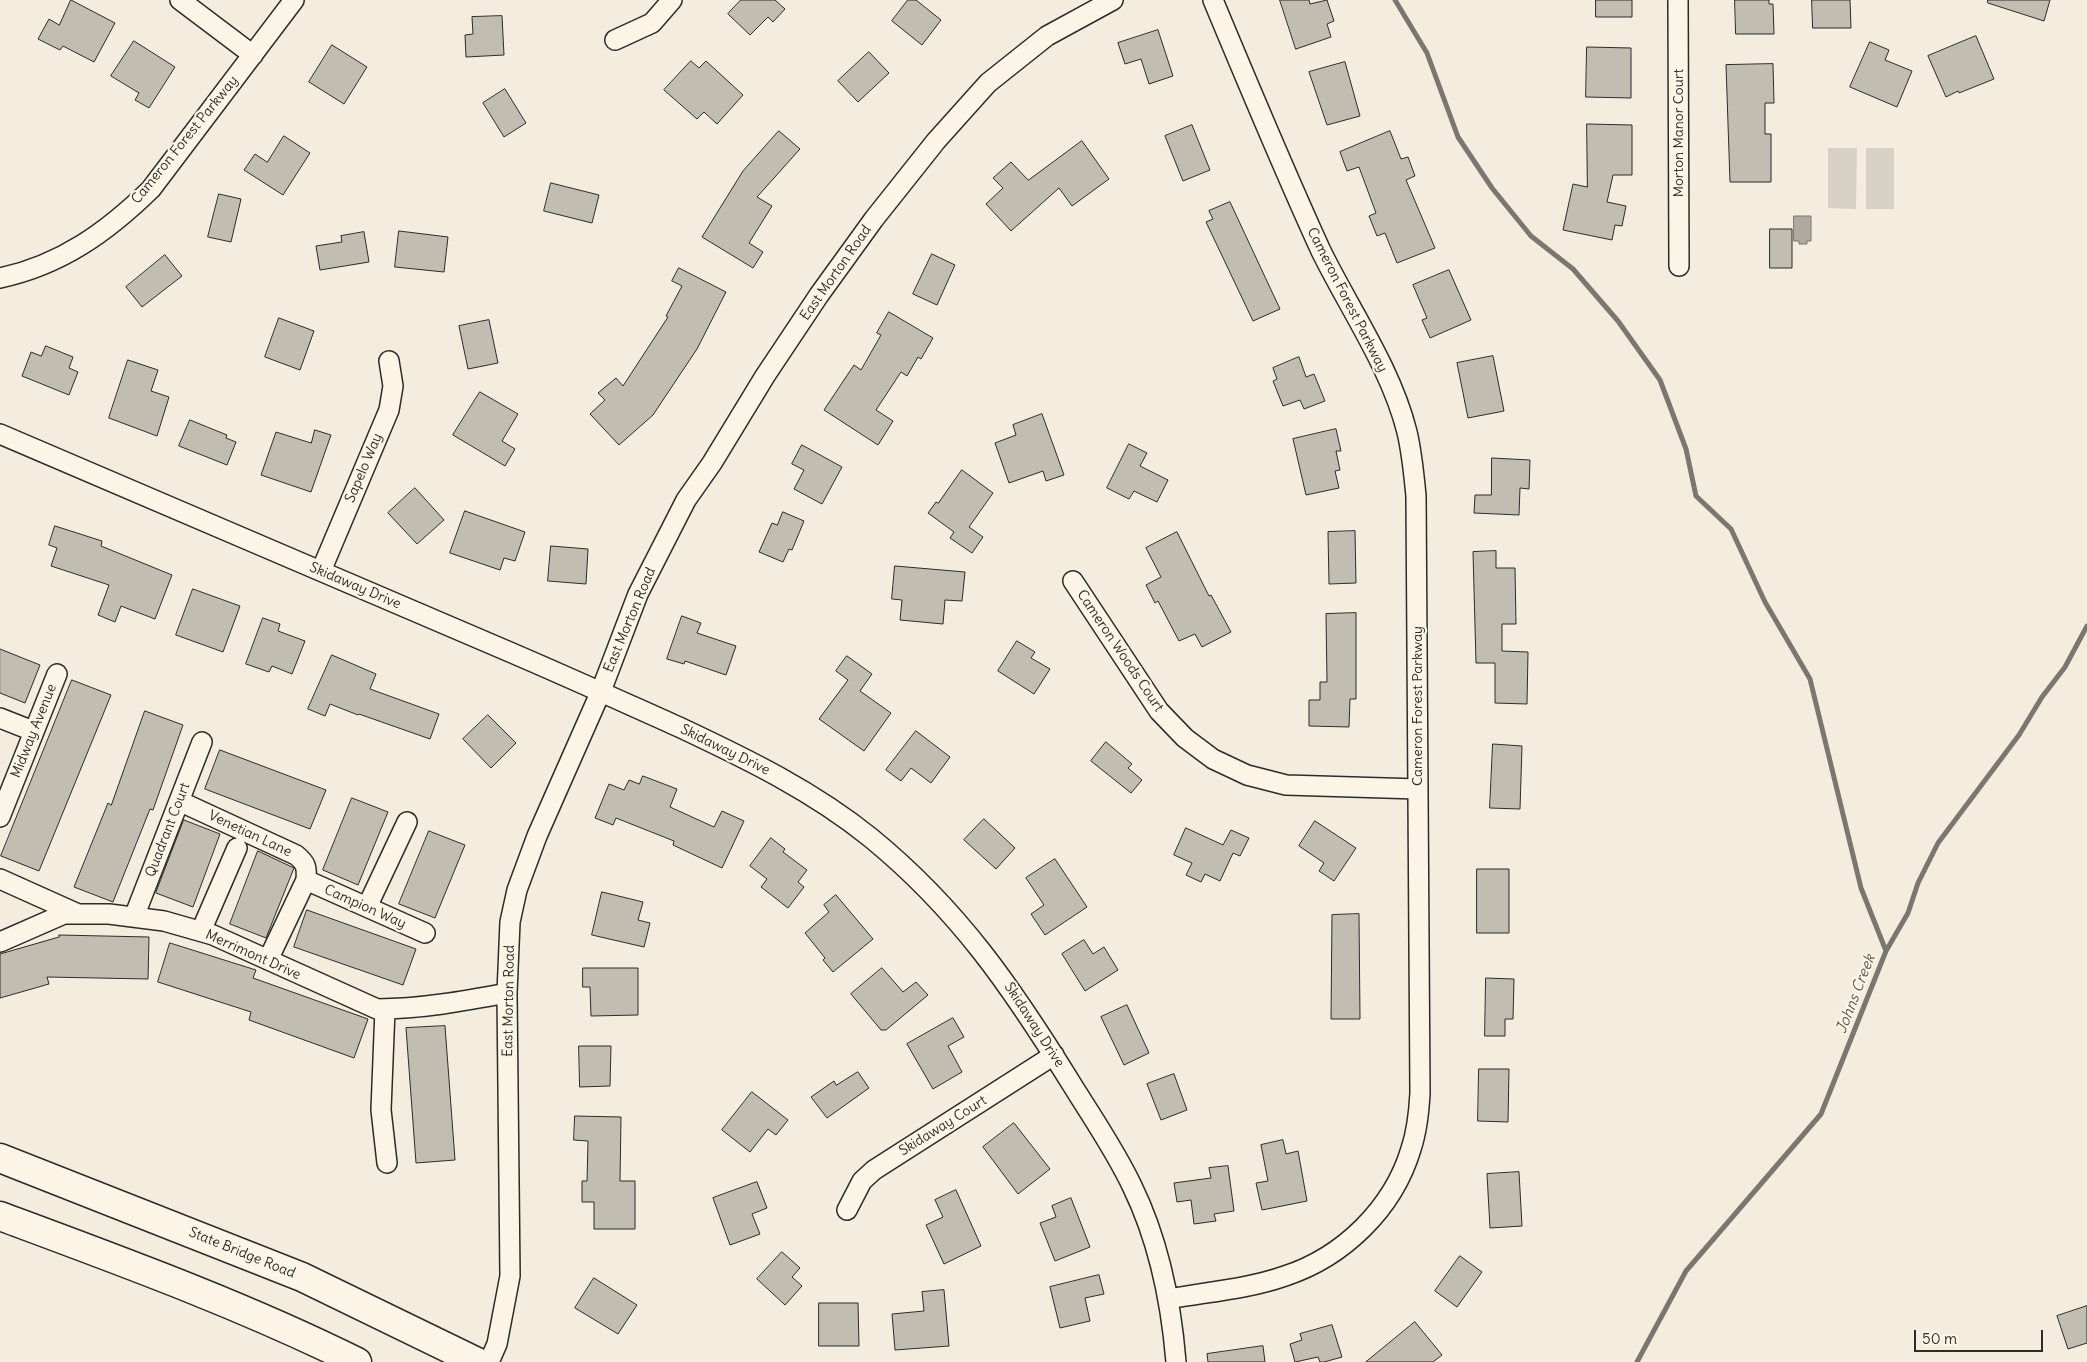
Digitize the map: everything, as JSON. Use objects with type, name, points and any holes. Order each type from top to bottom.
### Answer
[{"type":"highway","name":"State Bridge Road","points":[[0,1158],[302,1277],[477,1362]]},
{"type":"highway","points":[[0,1216],[155,1274],[290,1329],[357,1362]]},
{"type":"street","points":[[180,0],[252,55]]},
{"type":"street","name":"Cameron Forest Parkway","points":[[0,278],[20,274],[57,260],[92,240],[123,217],[151,189],[294,0]]},
{"type":"street","points":[[615,40],[652,23],[672,0]]},
{"type":"street","name":"East Morton Road","points":[[488,1362],[497,1344],[510,1276],[507,993],[510,922],[517,890],[537,836],[601,691],[638,594],[686,500],[819,295],[874,219],[936,141],[988,83],[1047,36],[1113,0]]},
{"type":"street","name":"Cameron Forest Parkway","points":[[1169,1299],[1284,1277],[1309,1267],[1333,1253],[1361,1230],[1389,1196],[1402,1172],[1418,1124],[1420,1093],[1416,496],[1413,465],[1406,431],[1388,380],[1326,261],[1280,162],[1213,0]]},
{"type":"street","name":"Morton Manor Court","points":[[1678,0],[1679,266]]},
{"type":"street","name":"Sapelo Way","points":[[321,571],[388,410],[393,386],[390,361]]},
{"type":"street","name":"Skidaway Drive","points":[[0,434],[601,691],[762,766],[817,798],[870,837],[922,883],[969,934],[1010,987],[1111,1146],[1133,1187],[1156,1245],[1169,1299],[1176,1362]]},
{"type":"street","name":"Cameron Woods Court","points":[[1072,581],[1159,711],[1185,738],[1213,759],[1247,775],[1286,786],[1418,790]]},
{"type":"street","name":"Midway Avenue","points":[[2,807],[57,674]]},
{"type":"street","points":[[0,718],[33,731]]},
{"type":"street","name":"Quadrant Court","points":[[134,917],[202,742]]},
{"type":"street","name":"Venetian Lane","points":[[179,801],[296,855],[305,862],[307,868],[306,880]]},
{"type":"street","points":[[367,907],[407,822]]},
{"type":"street","points":[[201,931],[237,848]]},
{"type":"street","points":[[0,879],[78,914]]},
{"type":"street","points":[[268,960],[306,880]]},
{"type":"street","name":"Campion Way","points":[[306,880],[425,934]]},
{"type":"street","name":"Merrimont Drive","points":[[0,942],[64,914],[134,917],[164,921],[201,931],[377,1009],[454,1003],[507,993]]},
{"type":"street","points":[[385,1009],[381,1110],[387,1163]]},
{"type":"street","name":"Skidaway Court","points":[[847,1210],[862,1181],[874,1170],[1054,1055]]},
{"type":"shaded area","points":[[1828,148],[1857,148],[1856,209],[1828,208]]},
{"type":"shaded area","points":[[1866,148],[1894,148],[1894,209],[1866,209]]},
{"type":"shaded area","points":[[1794,216],[1811,216],[1811,241],[1807,241],[1807,244],[1799,244],[1799,241],[1794,241]]},
{"type":"building","points":[[71,0],[115,23],[94,62],[63,46],[60,50],[38,39],[49,19],[59,25]]},
{"type":"building","points":[[741,0],[775,0],[785,9],[773,22],[768,17],[750,35],[728,14]]},
{"type":"building","points":[[908,0],[916,0],[941,20],[922,45],[892,21]]},
{"type":"building","points":[[1280,0],[1309,0],[1310,4],[1327,0],[1334,21],[1327,24],[1331,37],[1296,49]]},
{"type":"building","points":[[1596,0],[1632,0],[1632,17],[1596,17]]},
{"type":"building","points":[[1735,0],[1769,0],[1769,4],[1773,4],[1774,34],[1736,34]]},
{"type":"building","points":[[1812,0],[1850,0],[1851,28],[1813,28]]},
{"type":"building","points":[[1988,0],[2050,0],[2044,21],[1988,3]]},
{"type":"building","points":[[502,16],[504,55],[466,57],[465,35],[473,34],[472,17]]},
{"type":"building","points":[[1158,30],[1173,76],[1149,84],[1141,59],[1125,64],[1118,43]]},
{"type":"building","points":[[1976,36],[1994,79],[1946,97],[1928,56]]},
{"type":"building","points":[[134,41],[175,67],[149,108],[135,100],[139,93],[111,76]]},
{"type":"building","points":[[1870,42],[1889,50],[1885,60],[1912,71],[1897,107],[1850,87]]},
{"type":"building","points":[[332,45],[367,67],[344,104],[309,82]]},
{"type":"building","points":[[1587,47],[1631,48],[1631,98],[1586,97]]},
{"type":"building","points":[[869,52],[889,73],[858,102],[838,81]]},
{"type":"building","points":[[691,61],[699,68],[706,61],[743,95],[717,124],[704,112],[697,119],[664,90]]},
{"type":"building","points":[[1345,62],[1360,116],[1327,125],[1309,72]]},
{"type":"building","points":[[1773,64],[1774,103],[1765,103],[1765,134],[1771,134],[1771,182],[1730,182],[1726,65]]},
{"type":"building","points":[[505,89],[526,123],[504,137],[483,103]]},
{"type":"building","points":[[1587,124],[1632,125],[1632,175],[1613,175],[1607,202],[1626,206],[1622,226],[1615,225],[1612,240],[1563,230],[1573,184],[1587,187]]},
{"type":"building","points":[[1192,125],[1210,170],[1183,181],[1165,136]]},
{"type":"building","points":[[779,131],[800,149],[757,197],[772,206],[749,243],[763,252],[753,268],[702,237],[743,171]]},
{"type":"building","points":[[1390,131],[1401,159],[1408,157],[1415,176],[1406,180],[1435,248],[1397,263],[1385,233],[1377,236],[1369,216],[1376,213],[1359,167],[1347,171],[1340,152]]},
{"type":"building","points":[[284,136],[310,153],[283,195],[244,170],[255,154],[267,162]]},
{"type":"building","points":[[1082,141],[1109,179],[1072,206],[1059,188],[1011,231],[986,204],[1003,188],[993,178],[1011,162],[1028,180]]},
{"type":"building","points":[[551,183],[599,195],[592,223],[544,211]]},
{"type":"building","points":[[219,194],[241,199],[231,242],[208,237]]},
{"type":"building","points":[[1230,202],[1280,309],[1253,321],[1206,222],[1213,219],[1209,211]]},
{"type":"building","points":[[1770,229],[1792,229],[1792,268],[1770,268]]},
{"type":"building","points":[[399,231],[448,237],[444,272],[395,267]]},
{"type":"building","points":[[364,232],[369,262],[320,270],[316,246],[342,242],[341,236]]},
{"type":"building","points":[[932,254],[955,265],[937,305],[913,294]]},
{"type":"building","points":[[165,255],[182,276],[142,307],[126,287]]},
{"type":"building","points":[[679,268],[726,292],[697,349],[653,415],[619,445],[590,414],[605,400],[598,393],[616,378],[623,386],[668,317],[666,316],[682,286],[672,281]]},
{"type":"building","points":[[1449,270],[1471,320],[1430,338],[1422,320],[1427,318],[1413,285]]},
{"type":"building","points":[[889,312],[933,338],[921,359],[918,357],[907,376],[901,372],[876,410],[893,421],[878,445],[824,410],[854,365],[861,370],[881,335],[877,333]]},
{"type":"building","points":[[279,318],[314,331],[300,370],[265,357]]},
{"type":"building","points":[[489,320],[498,363],[468,369],[459,326]]},
{"type":"building","points":[[46,346],[73,357],[69,368],[78,372],[69,395],[22,376],[31,352],[41,356]]},
{"type":"building","points":[[1493,356],[1504,411],[1468,418],[1457,363]]},
{"type":"building","points":[[1299,357],[1306,377],[1314,374],[1325,401],[1304,409],[1300,400],[1283,406],[1273,381],[1277,379],[1273,368]]},
{"type":"building","points":[[128,360],[158,370],[151,391],[169,397],[157,436],[109,418]]},
{"type":"building","points":[[480,392],[518,414],[502,441],[515,449],[505,466],[453,435]]},
{"type":"building","points":[[1042,414],[1064,475],[1046,481],[1043,471],[1009,483],[995,443],[1016,435],[1013,425]]},
{"type":"building","points":[[190,420],[227,435],[226,438],[236,442],[227,465],[179,446]]},
{"type":"building","points":[[1336,429],[1341,451],[1336,451],[1340,470],[1335,471],[1339,488],[1306,495],[1293,439]]},
{"type":"building","points":[[315,430],[331,435],[311,492],[261,475],[276,432],[311,443]]},
{"type":"building","points":[[1129,444],[1147,453],[1140,466],[1168,480],[1157,502],[1134,491],[1129,499],[1107,488]]},
{"type":"building","points":[[802,445],[842,467],[822,504],[794,489],[804,470],[792,464]]},
{"type":"building","points":[[1492,458],[1530,460],[1529,489],[1520,488],[1519,515],[1474,513],[1475,495],[1491,495]]},
{"type":"building","points":[[962,470],[993,493],[969,527],[983,537],[972,553],[950,538],[954,532],[928,513],[936,502],[938,503]]},
{"type":"building","points":[[415,488],[444,520],[417,544],[388,513]]},
{"type":"building","points":[[465,511],[525,532],[515,561],[504,558],[500,570],[450,553]]},
{"type":"building","points":[[783,512],[804,521],[792,550],[789,549],[783,562],[759,552],[772,523],[777,525]]},
{"type":"building","points":[[55,526],[102,541],[101,546],[172,575],[155,619],[121,606],[115,622],[98,615],[109,585],[51,566],[57,548],[49,545]]},
{"type":"building","points":[[1355,531],[1356,583],[1329,584],[1328,532]]},
{"type":"building","points":[[1177,532],[1209,596],[1211,595],[1231,632],[1202,647],[1195,634],[1179,641],[1158,601],[1155,603],[1146,585],[1161,577],[1146,548]]},
{"type":"building","points":[[551,546],[588,549],[586,584],[548,581]]},
{"type":"building","points":[[1496,551],[1496,568],[1515,568],[1516,624],[1502,624],[1502,651],[1528,652],[1527,704],[1495,703],[1495,663],[1476,663],[1473,552]]},
{"type":"building","points":[[895,566],[965,572],[962,601],[945,600],[943,624],[900,620],[902,600],[892,599]]},
{"type":"building","points":[[193,589],[240,606],[223,652],[176,635]]},
{"type":"building","points":[[1356,613],[1356,699],[1350,699],[1349,727],[1309,726],[1309,700],[1320,700],[1320,682],[1327,682],[1326,614]]},
{"type":"building","points":[[682,616],[701,623],[697,633],[736,646],[726,675],[685,661],[684,664],[667,659]]},
{"type":"building","points":[[263,618],[280,624],[278,631],[305,641],[292,674],[272,666],[269,672],[246,664]]},
{"type":"building","points":[[1017,641],[1035,652],[1031,658],[1050,669],[1034,694],[998,671]]},
{"type":"building","points":[[0,649],[40,665],[25,703],[0,693]]},
{"type":"building","points":[[332,655],[376,674],[370,689],[439,714],[430,739],[330,704],[325,716],[308,709]]},
{"type":"building","points":[[847,656],[872,674],[860,691],[891,713],[864,751],[819,719],[848,680],[836,671]]},
{"type":"building","points":[[72,680],[111,695],[39,871],[1,856]]},
{"type":"building","points":[[145,711],[183,725],[153,810],[150,809],[113,902],[74,887],[108,803],[111,805]]},
{"type":"building","points":[[488,715],[516,743],[491,768],[463,739]]},
{"type":"building","points":[[916,731],[950,757],[931,783],[911,768],[901,781],[886,770]]},
{"type":"building","points":[[1106,742],[1132,764],[1128,768],[1142,780],[1131,793],[1091,761]]},
{"type":"building","points":[[1493,744],[1522,746],[1520,809],[1490,808]]},
{"type":"building","points":[[220,750],[326,790],[310,829],[205,789]]},
{"type":"building","points":[[643,776],[677,789],[670,807],[714,827],[722,811],[744,821],[722,868],[673,845],[674,841],[616,818],[613,825],[595,818],[609,784],[624,790],[629,780],[639,784]]},
{"type":"building","points":[[352,798],[388,812],[358,885],[323,870]]},
{"type":"building","points":[[984,819],[1015,848],[996,869],[964,840]]},
{"type":"building","points":[[184,820],[220,834],[193,907],[156,893]]},
{"type":"building","points":[[1315,821],[1356,848],[1334,881],[1319,871],[1324,863],[1299,846]]},
{"type":"building","points":[[1186,828],[1223,845],[1231,830],[1249,838],[1240,856],[1233,853],[1220,881],[1205,874],[1201,882],[1186,875],[1192,863],[1174,855]]},
{"type":"building","points":[[429,831],[465,845],[435,918],[399,904]]},
{"type":"building","points":[[771,838],[785,849],[783,852],[807,870],[798,882],[804,887],[788,908],[761,887],[767,879],[750,866]]},
{"type":"building","points":[[258,851],[294,868],[266,938],[230,924]]},
{"type":"building","points":[[1055,859],[1087,907],[1045,935],[1031,914],[1044,905],[1026,878]]},
{"type":"building","points":[[1477,869],[1509,869],[1509,933],[1477,933]]},
{"type":"building","points":[[602,892],[643,902],[638,920],[650,923],[644,947],[592,935]]},
{"type":"building","points":[[836,895],[873,939],[833,972],[823,960],[825,958],[805,933],[829,912],[824,905]]},
{"type":"building","points":[[307,910],[416,949],[403,985],[294,947]]},
{"type":"building","points":[[1359,914],[1360,1019],[1331,1019],[1332,915]]},
{"type":"building","points":[[59,935],[149,937],[148,979],[47,977],[49,984],[0,998],[0,954],[59,937]]},
{"type":"building","points":[[1084,940],[1093,954],[1104,947],[1118,970],[1085,991],[1062,954]]},
{"type":"building","points":[[170,943],[256,970],[253,978],[368,1019],[354,1058],[249,1020],[251,1012],[158,982]]},
{"type":"building","points":[[583,968],[638,968],[638,1015],[591,1016],[590,987],[583,987]]},
{"type":"building","points":[[882,968],[903,992],[916,982],[928,995],[886,1030],[881,1030],[851,994]]},
{"type":"building","points":[[1486,978],[1514,979],[1513,1019],[1505,1019],[1505,1036],[1485,1036]]},
{"type":"building","points":[[1127,1005],[1149,1053],[1124,1065],[1101,1017]]},
{"type":"building","points":[[953,1018],[964,1037],[948,1046],[962,1072],[933,1089],[907,1044]]},
{"type":"building","points":[[445,1026],[455,1160],[416,1163],[406,1028]]},
{"type":"building","points":[[579,1046],[611,1046],[610,1086],[580,1087]]},
{"type":"building","points":[[1479,1069],[1509,1069],[1508,1122],[1478,1121]]},
{"type":"building","points":[[858,1072],[869,1088],[827,1118],[811,1097],[834,1081],[836,1085]]},
{"type":"building","points":[[1174,1074],[1187,1110],[1161,1120],[1147,1084]]},
{"type":"building","points":[[752,1092],[788,1120],[776,1135],[768,1129],[750,1152],[722,1130]]},
{"type":"building","points":[[575,1116],[621,1117],[620,1181],[635,1181],[635,1229],[594,1229],[594,1202],[582,1202],[582,1181],[587,1181],[588,1141],[574,1140]]},
{"type":"building","points":[[1014,1123],[1050,1169],[1018,1194],[983,1147]]},
{"type":"building","points":[[1283,1140],[1286,1154],[1298,1151],[1307,1201],[1262,1210],[1256,1183],[1268,1181],[1261,1145]]},
{"type":"building","points":[[1228,1166],[1234,1211],[1214,1214],[1216,1221],[1194,1224],[1191,1200],[1177,1202],[1174,1183],[1211,1178],[1209,1168]]},
{"type":"building","points":[[1519,1172],[1522,1226],[1490,1228],[1487,1174]]},
{"type":"building","points":[[757,1182],[767,1208],[752,1214],[760,1234],[730,1245],[713,1198]]},
{"type":"building","points":[[956,1190],[981,1246],[944,1264],[926,1225],[943,1217],[935,1200]]},
{"type":"building","points":[[1071,1198],[1090,1247],[1055,1261],[1040,1223],[1056,1217],[1052,1206]]},
{"type":"building","points":[[782,1252],[800,1268],[792,1277],[802,1286],[785,1305],[757,1279]]},
{"type":"building","points":[[1460,1256],[1482,1272],[1457,1307],[1435,1291]]},
{"type":"building","points":[[1099,1275],[1104,1294],[1085,1298],[1090,1321],[1060,1328],[1050,1287]]},
{"type":"building","points":[[594,1278],[637,1305],[618,1334],[575,1308]]},
{"type":"building","points":[[944,1290],[949,1346],[895,1350],[892,1314],[924,1311],[922,1292]]},
{"type":"building","points":[[819,1303],[858,1303],[859,1346],[819,1346]]},
{"type":"building","points":[[2087,1306],[2087,1343],[2068,1349],[2057,1316]]},
{"type":"building","points":[[1415,1322],[1442,1355],[1433,1362],[1366,1362]]},
{"type":"building","points":[[1332,1325],[1342,1357],[1324,1362],[1320,1362],[1318,1357],[1295,1362],[1290,1344],[1302,1340],[1300,1334]]},
{"type":"building","points":[[1263,1346],[1265,1362],[1208,1362],[1207,1354]]},
{"type":"waterway","points":[[1395,0],[1427,53],[1458,137],[1492,188],[1531,236],[1573,269],[1618,321],[1660,380],[1686,449],[1696,496],[1731,529],[1765,602],[1810,679],[1861,888],[1886,951]]},
{"type":"waterway","name":"Johns Creek","points":[[1637,1362],[1686,1271],[1821,1114],[1886,951],[1908,913],[1918,883],[1938,843],[2019,735],[2042,697],[2065,667],[2087,626]]}]
